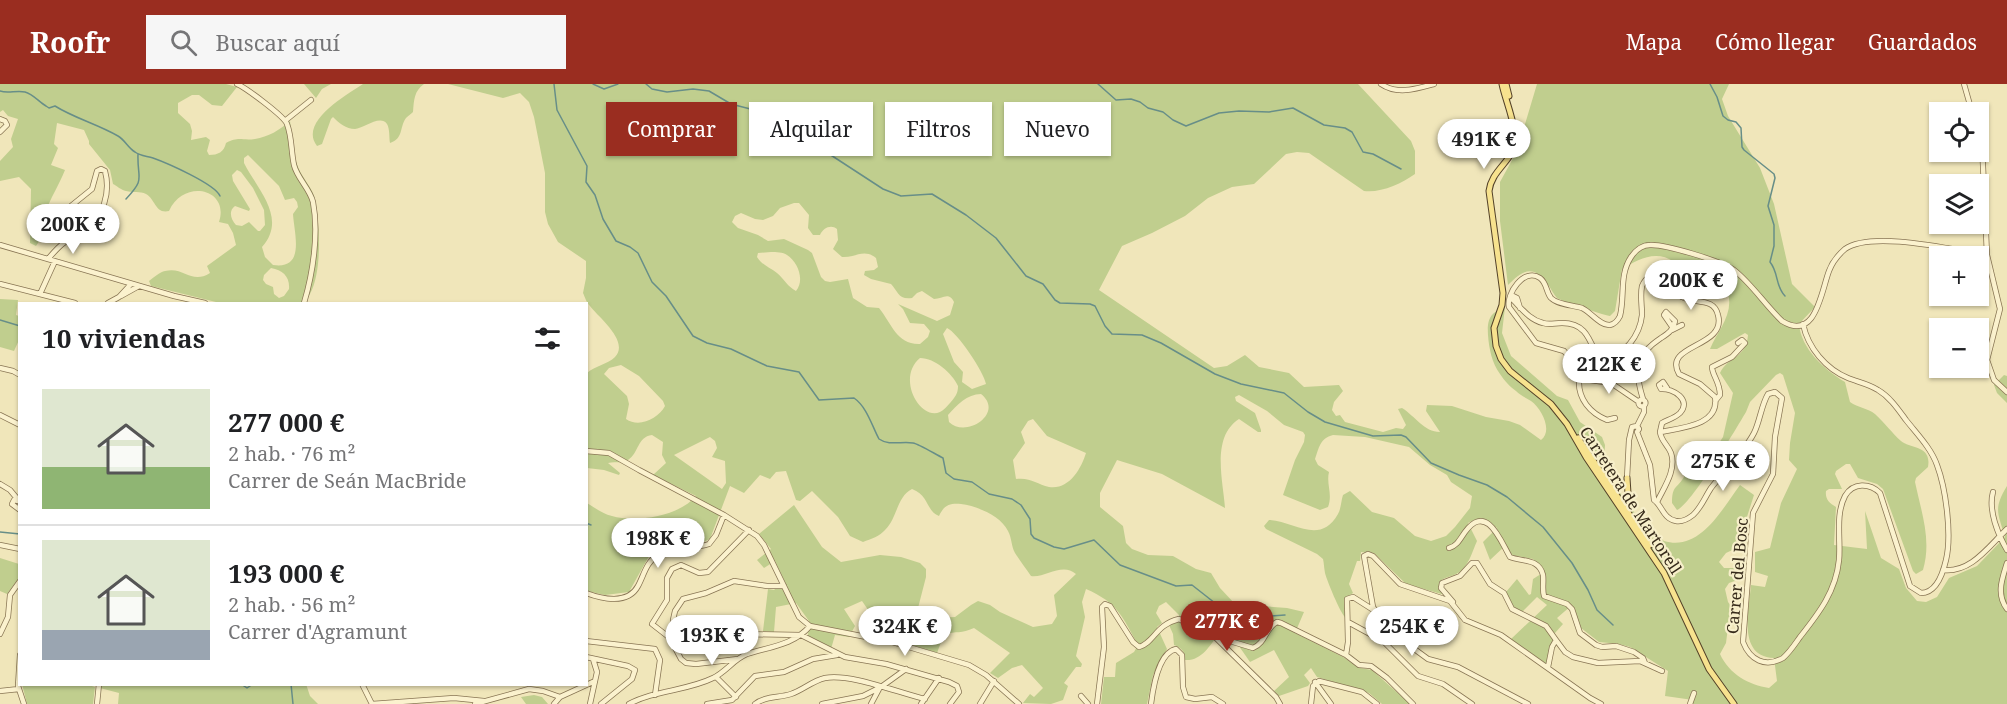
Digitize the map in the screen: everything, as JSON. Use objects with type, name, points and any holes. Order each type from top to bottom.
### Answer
[{"type":"main road","name":"Carretera de Martorell","points":[[1504,84],[1516,139],[1514,150],[1494,175],[1489,190],[1503,293],[1502,305],[1494,328],[1498,353],[1505,365],[1545,398],[1567,424],[1664,573],[1709,669],[1734,704]]},
{"type":"main road","points":[[1567,424],[1649,543],[1664,573]]},
{"type":"main road","points":[[1604,476],[1614,486],[1627,491]]},
{"type":"main road","points":[[1620,507],[1616,495],[1627,478]]},
{"type":"main road","points":[[1627,478],[1627,503],[1631,516]]},
{"type":"main road","points":[[1607,488],[1616,495],[1623,496],[1627,491]]},
{"type":"street","points":[[237,84],[286,120],[290,130],[295,166],[313,200],[314,244],[304,302]]},
{"type":"street","points":[[1381,84],[1399,91],[1434,84]]},
{"type":"street","points":[[1964,84],[1968,102]]},
{"type":"street","points":[[286,120],[311,100]]},
{"type":"street","points":[[0,119],[7,125],[0,132]]},
{"type":"street","points":[[1983,162],[1987,246]]},
{"type":"street","points":[[48,260],[65,242],[86,231],[102,210],[107,188],[105,171],[101,169],[97,171],[92,189],[66,210]]},
{"type":"street","points":[[1615,418],[1607,420],[1591,410],[1580,394],[1580,378],[1567,354],[1560,349],[1536,343],[1514,312],[1511,304],[1512,297],[1514,288],[1519,282],[1530,276],[1536,276],[1542,280],[1550,297],[1556,302],[1584,309],[1607,324],[1616,322],[1620,316],[1625,271],[1634,254],[1641,247],[1650,245],[1709,258],[1725,265],[1735,272],[1782,321],[1789,325],[1803,324],[1810,320],[1816,312],[1830,269],[1844,250],[1853,245],[1877,241],[1929,246]]},
{"type":"street","points":[[0,245],[201,302]]},
{"type":"street","points":[[40,294],[55,261]]},
{"type":"street","points":[[1989,263],[2000,309],[1988,360],[1992,377],[2007,392]]},
{"type":"street","points":[[1512,297],[1518,300],[1520,308],[1532,318],[1543,323],[1567,323],[1579,327],[1589,337],[1597,356],[1607,359],[1625,350],[1636,333],[1642,317],[1641,292],[1644,281],[1651,275],[1664,276],[1682,297],[1706,302],[1717,311],[1719,320],[1712,336],[1679,356],[1676,363],[1679,374],[1705,388],[1716,400]]},
{"type":"street","points":[[120,280],[123,292]]},
{"type":"street","points":[[0,284],[71,302]]},
{"type":"street","points":[[110,302],[130,292],[136,285]]},
{"type":"street","points":[[119,297],[136,285]]},
{"type":"street","points":[[1803,324],[1807,338],[1822,360],[1846,377],[1871,386],[1885,395],[1929,449],[1938,466],[1948,520],[1949,541],[1943,570],[1965,568],[2007,529]]},
{"type":"street","points":[[1627,478],[1629,440],[1644,412],[1644,406],[1640,406],[1637,370],[1640,358],[1652,344],[1682,325]]},
{"type":"street","points":[[1660,432],[1701,422],[1713,411],[1720,395],[1720,384],[1712,367],[1730,358],[1745,343],[1742,340],[1738,343]]},
{"type":"street","points":[[0,368],[18,374]]},
{"type":"street","points":[[1580,378],[1611,383],[1641,401]]},
{"type":"street","points":[[1657,498],[1664,491],[1672,465],[1670,452],[1660,432],[1662,423],[1678,415],[1683,406],[1681,396],[1667,388]]},
{"type":"street","name":"Carrer del Bosc","points":[[1657,498],[1660,509],[1671,520],[1680,521],[1693,516],[1710,489],[1751,438],[1768,394],[1772,391],[1782,398],[1775,437],[1773,474],[1753,513],[1743,642],[1750,655],[1758,661],[1773,662],[1783,658],[1822,608],[1837,574],[1843,501],[1845,495],[1854,487],[1867,486],[1880,493],[1912,588],[1921,593],[1930,591],[1936,585],[1943,570]]},
{"type":"street","points":[[0,415],[18,424]]},
{"type":"street","points":[[1636,430],[1650,465],[1657,498]]},
{"type":"street","points":[[588,451],[609,453],[749,530],[764,545],[800,617],[810,626],[904,645],[969,665],[994,681],[1016,703]]},
{"type":"street","points":[[0,484],[10,490],[18,500]]},
{"type":"street","points":[[1993,492],[1992,508],[2000,536],[2007,550]]},
{"type":"street","points":[[18,501],[14,500],[12,504],[18,508]]},
{"type":"street","points":[[588,594],[607,599],[629,596],[637,589],[645,568],[652,559],[672,549],[709,544],[716,535],[724,515]]},
{"type":"street","points":[[1449,549],[1456,545],[1473,524],[1478,522],[1487,524],[1499,534],[1510,557],[1530,560],[1540,568],[1544,596],[1567,604],[1572,609],[1580,633],[1599,646],[1616,646],[1634,652],[1643,658],[1645,663]]},
{"type":"street","points":[[749,530],[708,572],[699,573],[681,565],[672,569],[667,578],[667,600],[652,624],[670,638],[681,659],[686,663],[699,664],[738,659],[778,646],[801,635],[810,626]]},
{"type":"street","points":[[0,545],[18,549]]},
{"type":"street","points":[[1375,611],[1363,558],[1366,554],[1376,558],[1404,586],[1434,595],[1453,604]]},
{"type":"street","points":[[1601,704],[1495,632],[1466,620],[1441,584],[1460,576],[1472,563],[1476,563],[1490,584],[1504,593],[1512,609],[1544,624],[1567,654],[1598,663],[1636,660],[1662,671]]},
{"type":"street","points":[[2007,563],[2000,593],[2007,609]]},
{"type":"street","points":[[783,586],[729,582],[706,593],[685,597],[676,608],[674,620],[682,633],[693,642],[741,634],[801,635],[837,655],[906,669],[955,685],[959,690],[958,695],[950,704]]},
{"type":"street","points":[[0,634],[8,617],[10,595],[18,584]]},
{"type":"street","points":[[1346,655],[1348,622],[1346,602],[1351,596],[1375,611],[1383,622],[1404,630],[1411,645],[1428,659],[1458,667],[1528,704]]},
{"type":"street","points":[[1097,704],[1104,647],[1103,605],[1110,606],[1137,647],[1145,645],[1164,624],[1179,619],[1214,636],[1253,648],[1260,645],[1269,628],[1277,622],[1346,655],[1359,665],[1373,667],[1413,704]]},
{"type":"street","points":[[1348,622],[1383,641],[1415,674],[1443,684],[1472,704]]},
{"type":"street","points":[[1214,636],[1276,697],[1280,704]]},
{"type":"street","points":[[1548,667],[1552,647],[1556,640]]},
{"type":"street","points":[[588,641],[655,649],[660,660],[655,695]]},
{"type":"street","points":[[1152,702],[1154,682],[1164,658],[1170,651],[1176,649],[1182,655],[1183,687],[1186,697],[1195,699],[1212,697],[1223,704]]},
{"type":"street","points":[[707,704],[730,701],[755,676],[784,672],[813,659],[837,655]]},
{"type":"street","points":[[588,658],[628,666],[635,670],[632,679],[601,704]]},
{"type":"street","points":[[590,704],[597,670],[593,659]]},
{"type":"street","points":[[629,704],[716,677],[738,659]]},
{"type":"street","points":[[822,704],[854,699],[881,687],[906,669]]},
{"type":"street","points":[[716,677],[736,697]]},
{"type":"street","points":[[755,704],[763,699],[791,694],[827,678],[855,681],[925,699]]},
{"type":"street","points":[[921,704],[939,678]]},
{"type":"street","points":[[588,679],[595,681]]},
{"type":"street","points":[[588,684],[595,681]]},
{"type":"street","points":[[980,704],[994,681]]},
{"type":"street","points":[[1311,704],[1315,682]]},
{"type":"street","points":[[1315,682],[1331,704]]},
{"type":"street","points":[[1315,682],[1362,692],[1377,704]]},
{"type":"street","points":[[19,686],[24,704]]},
{"type":"street","points":[[96,704],[99,686]]},
{"type":"street","points":[[363,686],[372,704],[459,698],[484,701]]},
{"type":"street","points":[[554,704],[560,697],[584,686]]},
{"type":"street","points":[[871,704],[881,687]]},
{"type":"street","points":[[475,704],[533,688],[560,697]]},
{"type":"street","points":[[0,690],[19,689]]},
{"type":"street","points":[[1690,704],[1694,693]]},
{"type":"street","points":[[1082,696],[1089,704]]},
{"type":"green space","points":[[0,84],[226,84],[237,87],[222,106],[212,105],[199,95],[192,95],[178,103],[178,113],[190,124],[191,140],[206,137],[210,140],[207,151],[209,155],[220,152],[230,141],[265,137],[290,121],[296,162],[312,191],[317,211],[319,254],[310,294],[304,302],[216,302],[151,286],[149,281],[165,271],[172,270],[198,277],[210,273],[207,266],[236,245],[228,224],[219,222],[221,211],[218,202],[212,195],[194,191],[176,201],[169,211],[158,209],[146,194],[129,192],[113,184],[110,170],[89,144],[84,130],[57,123],[54,144],[58,148],[51,165],[65,170],[45,213],[59,221],[48,228],[36,246],[30,243],[31,189],[19,177],[0,181],[0,161],[13,147],[11,139],[18,119],[8,116],[3,110],[0,112]],"holes":[[[248,155],[279,186],[285,200],[294,198],[297,202],[298,207],[293,214],[296,248],[290,262],[283,265],[273,265],[265,257],[262,247],[269,236],[272,225],[271,215],[268,204],[244,163],[244,158]],[[237,170],[253,188],[264,210],[265,225],[260,231],[249,222],[242,226],[236,225],[232,218],[231,210],[235,206],[249,211],[250,209],[233,181],[232,175]],[[271,268],[279,270],[288,281],[289,289],[284,296],[279,298],[274,294],[273,287],[263,280],[264,275]]]},
{"type":"green space","points":[[304,84],[331,84],[322,89],[316,98]]},
{"type":"green space","points":[[363,84],[424,84],[416,93],[413,112],[406,118],[399,136],[394,141],[390,143],[388,126],[384,121],[376,121],[352,129],[333,117],[322,144],[317,146],[313,137],[319,118]]},
{"type":"green space","points":[[448,84],[1358,84],[1411,141],[1415,151],[1415,174],[1391,187],[1377,191],[1364,191],[1309,153],[1286,154],[1254,184],[1232,187],[1208,198],[1185,216],[1122,246],[1099,290],[1214,368],[1227,366],[1245,355],[1259,367],[1289,373],[1304,387],[1339,385],[1343,391],[1334,402],[1332,410],[1345,422],[1383,432],[1396,428],[1403,429],[1406,425],[1398,409],[1402,408],[1424,427],[1440,432],[1426,411],[1427,405],[1452,406],[1520,425],[1541,440],[1546,431],[1542,414],[1531,401],[1505,381],[1491,356],[1489,321],[1493,314],[1505,307],[1502,333],[1511,356],[1557,396],[1568,400],[1580,422],[1602,437],[1605,445],[1604,465],[1608,476],[1633,511],[1664,541],[1677,543],[1699,534],[1718,516],[1740,485],[1754,495],[1746,520],[1743,545],[1726,553],[1719,562],[1724,568],[1741,568],[1743,572],[1740,579],[1729,583],[1725,589],[1728,602],[1737,615],[1728,627],[1726,643],[1720,654],[1734,673],[1754,684],[1769,688],[1777,681],[1774,658],[1762,656],[1755,650],[1750,641],[1748,619],[1751,585],[1765,587],[1768,576],[1755,572],[1755,552],[1770,548],[1781,503],[1797,469],[1789,460],[1795,413],[1783,375],[1780,373],[1776,375],[1750,402],[1713,466],[1692,495],[1677,510],[1672,503],[1673,493],[1684,477],[1692,456],[1694,453],[1707,461],[1723,437],[1733,393],[1720,373],[1747,343],[1748,335],[1745,333],[1717,349],[1710,349],[1727,316],[1728,294],[1714,285],[1690,279],[1674,262],[1660,256],[1640,259],[1622,269],[1615,311],[1610,316],[1557,298],[1544,279],[1534,272],[1524,272],[1508,285],[1500,221],[1500,182],[1517,151],[1537,84],[1729,84],[1722,99],[1728,116],[1760,168],[1774,204],[1792,284],[1815,307],[1799,324],[1804,342],[1822,365],[1845,382],[1850,402],[1875,414],[1901,441],[1924,451],[1927,455],[1928,467],[1916,478],[1915,482],[1926,537],[1923,570],[1916,574],[1913,571],[1883,489],[1877,484],[1858,478],[1850,464],[1846,464],[1835,474],[1842,489],[1826,491],[1828,500],[1836,507],[1834,545],[1867,549],[1865,511],[1881,558],[1899,569],[1906,588],[1917,601],[1926,602],[1937,597],[1949,578],[1977,566],[2005,537],[1998,506],[2007,486],[2007,704],[1693,704],[1693,700],[1665,696],[1668,671],[1630,647],[1599,642],[1581,628],[1572,605],[1557,618],[1563,624],[1555,633],[1551,667],[1511,639],[1547,605],[1537,597],[1521,613],[1512,605],[1506,592],[1517,579],[1529,595],[1531,594],[1533,579],[1544,572],[1533,559],[1512,555],[1506,545],[1490,560],[1483,542],[1497,528],[1486,521],[1479,520],[1468,523],[1477,541],[1467,564],[1460,572],[1439,583],[1439,589],[1445,595],[1406,584],[1374,553],[1361,552],[1360,561],[1357,561],[1349,584],[1353,593],[1344,599],[1345,617],[1328,583],[1323,559],[1266,529],[1264,526],[1269,520],[1306,529],[1323,529],[1338,514],[1343,495],[1350,491],[1372,512],[1394,518],[1415,536],[1431,541],[1446,536],[1455,527],[1470,508],[1472,496],[1451,482],[1447,475],[1430,465],[1409,447],[1365,437],[1333,435],[1323,441],[1315,459],[1318,465],[1329,472],[1328,507],[1320,510],[1283,495],[1305,435],[1303,432],[1284,425],[1267,411],[1239,395],[1235,397],[1236,401],[1255,413],[1261,432],[1239,419],[1230,427],[1225,437],[1221,472],[1225,508],[1162,474],[1117,460],[1100,493],[1100,507],[1123,526],[1126,543],[1132,549],[1148,555],[1173,556],[1196,569],[1211,573],[1220,588],[1235,604],[1287,608],[1304,612],[1295,633],[1360,668],[1372,670],[1410,704],[1382,704],[1369,693],[1317,677],[1311,668],[1304,675],[1310,683],[1308,686],[1279,696],[1274,691],[1289,677],[1274,650],[1250,662],[1234,639],[1219,634],[1201,655],[1185,660],[1182,651],[1174,645],[1169,625],[1178,622],[1179,615],[1166,602],[1159,606],[1156,613],[1162,623],[1157,627],[1167,649],[1153,675],[1147,704],[1101,704],[1104,677],[1115,677],[1116,663],[1134,652],[1138,645],[1118,611],[1097,594],[1086,589],[1082,602],[1085,617],[1076,656],[1082,664],[1081,667],[1076,667],[1064,683],[1068,686],[1063,700],[1051,704],[1023,703],[1030,694],[1034,697],[1043,688],[1022,665],[1012,668],[998,678],[990,673],[1010,653],[974,628],[944,634],[937,653],[912,645],[927,623],[912,624],[907,621],[891,639],[878,637],[894,625],[884,611],[873,617],[862,601],[844,609],[855,626],[849,637],[835,635],[831,649],[808,636],[809,621],[796,603],[776,607],[774,632],[763,631],[768,589],[774,590],[784,580],[775,561],[764,568],[757,560],[771,549],[759,534],[794,505],[822,547],[841,562],[880,555],[901,557],[920,563],[926,569],[926,577],[918,613],[937,618],[955,617],[978,601],[1033,627],[1052,624],[1057,616],[1054,595],[1076,574],[1060,570],[1031,576],[1015,553],[1005,526],[994,516],[967,505],[951,504],[945,507],[939,516],[932,511],[922,495],[912,489],[903,497],[885,530],[878,536],[863,542],[850,536],[838,517],[812,491],[800,501],[796,500],[786,471],[776,472],[770,479],[760,475],[744,493],[730,486],[710,539],[701,543],[670,545],[649,556],[629,592],[605,595],[588,591],[588,504],[612,516],[633,519],[657,516],[680,509],[696,496],[653,475],[666,463],[662,455],[663,442],[652,435],[643,439],[628,460],[608,463],[620,473],[619,475],[588,468],[588,372],[615,357],[619,351],[619,344],[583,293],[586,261],[558,242],[548,224],[545,212],[545,173],[529,102],[520,93],[503,98]],"holes":[[[799,203],[809,215],[808,228],[813,235],[820,235],[830,227],[837,229],[838,240],[833,249],[842,257],[867,254],[876,258],[878,267],[865,271],[864,275],[891,284],[904,298],[912,298],[922,291],[934,299],[950,297],[954,302],[950,315],[937,321],[898,304],[910,323],[924,324],[930,331],[928,337],[920,344],[906,341],[900,337],[879,308],[867,307],[853,298],[848,279],[825,281],[821,277],[812,253],[808,250],[784,239],[768,241],[738,228],[732,222],[735,216],[741,213],[763,220],[773,216],[780,208]],[[775,252],[787,255],[797,267],[800,282],[796,291],[757,257],[758,253]],[[947,328],[970,353],[986,384],[972,389],[962,382],[963,372],[954,362],[943,334]],[[920,358],[942,367],[952,376],[958,386],[952,401],[940,412],[932,413],[925,410],[913,396],[910,376],[913,366]],[[621,365],[639,376],[663,401],[665,406],[658,415],[648,421],[637,423],[626,419],[629,404],[627,396],[604,374],[609,368]],[[981,394],[987,401],[989,409],[986,416],[973,426],[956,426],[949,422],[948,415],[959,404],[967,398]],[[1033,419],[1047,436],[1086,453],[1073,477],[1063,485],[1049,487],[1025,479],[1016,479],[1013,460],[1025,443],[1021,432],[1028,421]],[[710,437],[715,441],[717,448],[712,457],[725,461],[726,483],[722,489],[674,455]]]},
{"type":"green space","points":[[0,299],[18,300],[16,315],[18,316],[18,342],[14,351],[0,347]]},
{"type":"green space","points":[[2004,375],[2007,376],[2007,403],[1997,393],[1994,385]]},
{"type":"green space","points":[[0,558],[18,564],[18,579],[7,594],[0,591]]},
{"type":"green space","points":[[22,686],[95,687],[93,704],[27,704]]},
{"type":"green space","points":[[101,686],[307,686],[310,696],[318,704],[118,704],[119,693],[100,688]]},
{"type":"green space","points":[[534,695],[542,697],[548,704],[526,704],[521,697]]},
{"type":"waterway","points":[[554,84],[557,110],[587,166],[586,182],[595,195],[603,219],[616,241],[638,253],[652,282],[666,296],[693,336],[707,343],[731,349],[767,366],[799,372],[819,400],[854,398],[866,412],[879,439],[919,445],[943,458],[946,473],[954,479],[972,482],[989,494],[1012,499],[1021,505],[1030,519],[1031,534],[1034,538],[1064,549],[1094,540],[1120,565],[1176,586],[1192,585],[1220,607],[1244,617],[1249,626],[1254,628],[1271,616],[1285,615]]},
{"type":"waterway","points":[[593,84],[604,89],[618,84]]},
{"type":"waterway","points":[[646,84],[652,89],[667,92],[693,89],[709,91],[731,104],[762,112],[781,120],[797,133],[883,189],[901,196],[932,194],[966,215],[996,238],[1026,276],[1043,284],[1055,300],[1060,303],[1095,306],[1105,326],[1112,334],[1142,335],[1161,343],[1215,374],[1241,384],[1284,393],[1325,422],[1373,436],[1401,435],[1406,437],[1431,463],[1487,485],[1507,497],[1543,527],[1572,563],[1597,610],[1613,625]]},
{"type":"waterway","points":[[1098,84],[1116,100],[1131,99],[1140,102],[1186,126],[1219,113],[1269,112],[1293,108],[1324,125],[1345,128],[1352,132],[1363,152],[1373,154],[1401,169]]},
{"type":"waterway","points":[[1710,84],[1723,116],[1736,122],[1741,128],[1744,150],[1774,174],[1768,206],[1774,225],[1774,246],[1770,262],[1785,296]]},
{"type":"waterway","points":[[0,91],[28,93],[49,108],[55,106],[110,132],[137,153],[190,174],[220,196]]},
{"type":"waterway","points":[[126,199],[138,182],[138,154]]},
{"type":"waterway","points":[[0,320],[18,325]]},
{"type":"waterway","points":[[0,532],[18,534]]},
{"type":"waterway","points":[[244,686],[247,688],[250,686]]},
{"type":"waterway","points":[[291,686],[293,704]]}]
